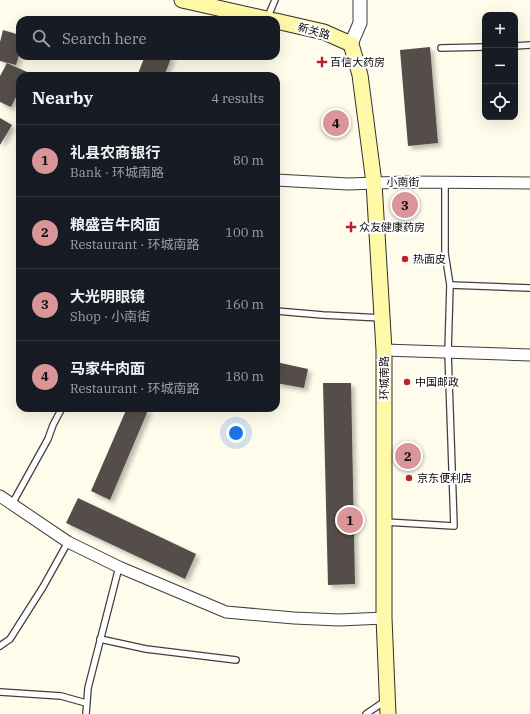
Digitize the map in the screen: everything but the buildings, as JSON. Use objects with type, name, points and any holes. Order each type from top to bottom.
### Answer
[{"type":"main road","name":"新关路","points":[[182,0],[253,16]]},
{"type":"main road","name":"新关路","points":[[280,22],[324,32],[351,44]]},
{"type":"main road","name":"环城南路","points":[[351,44],[360,75],[374,183],[384,350],[384,618],[388,707]]},
{"type":"street","points":[[351,44],[360,23],[360,0]]},
{"type":"street","name":"小南街","points":[[280,180],[348,184],[445,182],[530,183]]},
{"type":"street","points":[[384,350],[530,355]]},
{"type":"street","points":[[0,496],[68,542],[119,567],[226,612],[339,620],[384,618]]},
{"type":"lane","points":[[272,16],[275,0]]},
{"type":"lane","points":[[518,46],[530,45]]},
{"type":"lane","points":[[441,48],[482,47]]},
{"type":"lane","points":[[384,522],[454,526],[448,352],[450,285],[445,253],[445,182]]},
{"type":"lane","points":[[450,285],[530,288]]},
{"type":"lane","points":[[280,311],[323,316],[382,318]]},
{"type":"lane","points":[[12,504],[48,439],[60,412]]},
{"type":"lane","points":[[0,646],[10,639],[43,587],[68,542]]},
{"type":"lane","points":[[86,714],[88,688],[119,567]]},
{"type":"lane","points":[[100,639],[146,649],[236,660]]},
{"type":"lane","points":[[0,692],[61,696],[86,703]]},
{"type":"lane","points":[[366,714],[388,707]]},
{"type":"place","name":"百信大药房","points":[[322,62]]},
{"type":"place","name":"马家牛肉面","points":[[336,123]]},
{"type":"place","name":"大光明眼镜","points":[[405,205]]},
{"type":"place","name":"众友健康药房","points":[[351,227]]},
{"type":"place","name":"热面皮","points":[[405,259]]},
{"type":"place","name":"中国邮政","points":[[407,382]]},
{"type":"place","name":"粮盛吉牛肉面","points":[[408,456]]},
{"type":"place","name":"京东便利店","points":[[409,478]]},
{"type":"place","name":"礼县农商银行","points":[[350,520]]}]
